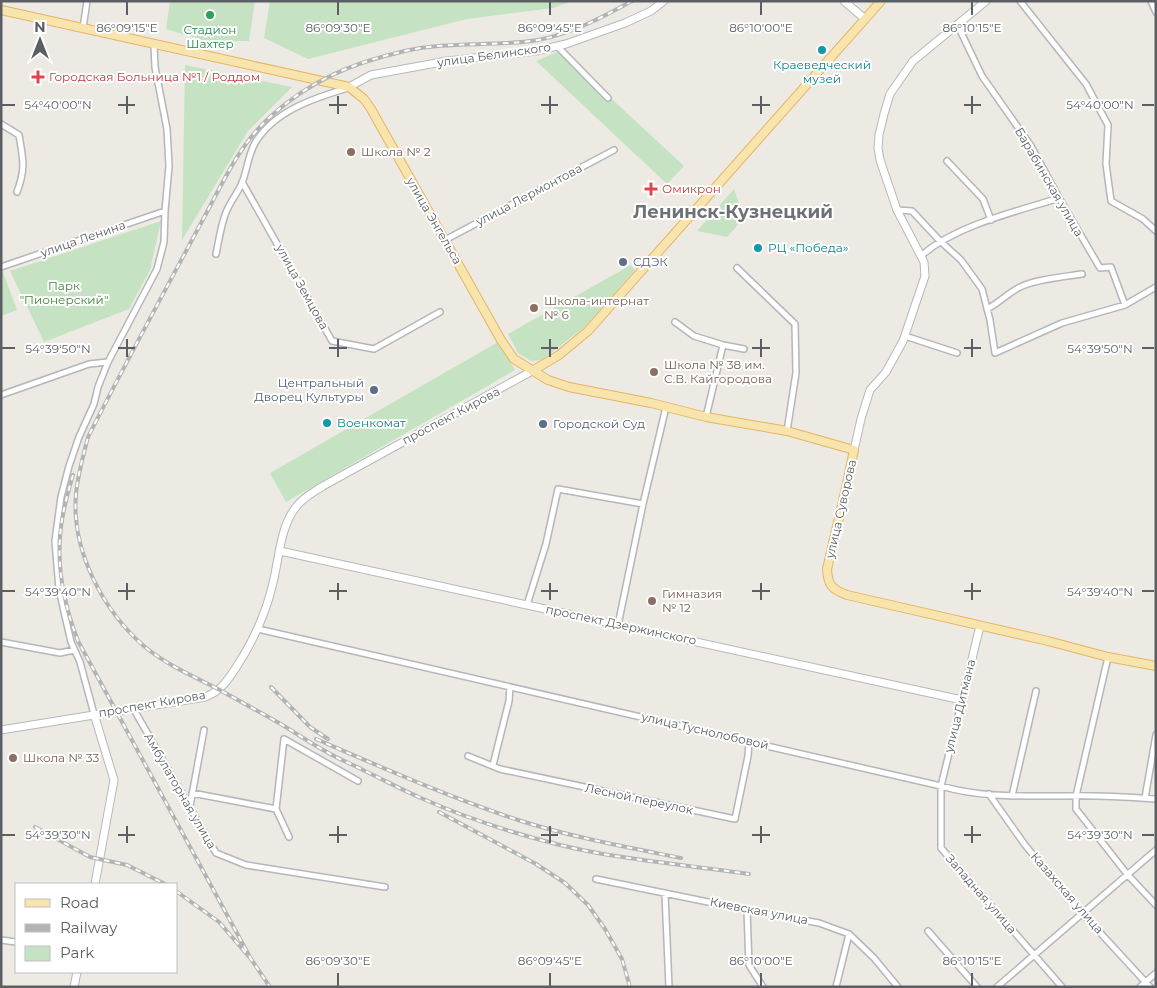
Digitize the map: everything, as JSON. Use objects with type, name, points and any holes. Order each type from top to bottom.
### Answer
[{"type":"main road","name":"проспект Кирова","points":[[532,371],[559,355],[588,331],[881,1]]},
{"type":"main road","points":[[1,10],[349,87]]},
{"type":"main road","name":"улица Энгельса","points":[[349,87],[364,99],[371,109],[501,340],[514,359]]},
{"type":"main road","name":"улица Суворова","points":[[514,359],[548,380],[569,387],[706,417],[788,431],[854,450],[827,569],[828,582],[836,591],[1108,657],[1156,666]]},
{"type":"street","points":[[83,28],[87,1]]},
{"type":"street","name":"улица Белинского","points":[[349,87],[371,74],[447,61],[536,51],[557,46],[625,23],[650,11],[664,1]]},
{"type":"street","points":[[844,1],[865,19]]},
{"type":"street","points":[[854,450],[870,390],[895,359],[905,336],[925,276],[922,255],[897,210],[880,160],[878,148],[879,135],[884,114],[890,94],[913,61],[986,1]]},
{"type":"street","points":[[1020,1],[1086,84],[1108,124],[1106,164],[1111,201],[1143,219],[1156,231]]},
{"type":"street","points":[[1151,1],[1156,12]]},
{"type":"street","name":"Барабинская улица","points":[[957,24],[982,76],[1031,146],[1058,198],[1100,268],[1111,266],[1125,305]]},
{"type":"street","points":[[95,883],[114,780],[85,680],[71,642],[59,589],[55,541],[61,497],[79,437],[94,404],[98,387],[108,362],[157,269],[164,242],[170,166],[167,129],[155,67],[154,45]]},
{"type":"street","points":[[557,46],[608,98]]},
{"type":"street","points":[[216,254],[226,212],[242,182],[255,144],[270,124],[295,107],[321,95],[349,87]]},
{"type":"street","points":[[1,124],[19,135],[24,164],[22,177],[16,192]]},
{"type":"street","name":"улица Лермонтова","points":[[445,240],[614,150]]},
{"type":"street","points":[[947,161],[983,200],[991,220]]},
{"type":"street","name":"улица Земцова","points":[[242,182],[332,341],[374,348],[440,312]]},
{"type":"street","points":[[922,255],[940,241],[991,220],[1058,198]]},
{"type":"street","points":[[897,210],[912,211],[961,260],[982,290],[995,353],[1062,322],[1125,305],[1156,287]]},
{"type":"street","name":"улица Ленина","points":[[1,267],[165,211]]},
{"type":"street","points":[[737,268],[795,324],[796,373],[788,431]]},
{"type":"street","points":[[987,309],[1019,287],[1030,283],[1082,274]]},
{"type":"street","points":[[674,322],[694,336],[744,349]]},
{"type":"street","points":[[905,336],[957,353]]},
{"type":"street","points":[[706,417],[723,345]]},
{"type":"street","points":[[1,395],[89,364],[108,362]]},
{"type":"street","name":"проспект Кирова","points":[[1,730],[205,697],[213,694],[225,683],[248,649],[258,629],[271,591],[286,524],[296,506],[322,486],[532,371]]},
{"type":"street","points":[[618,625],[643,504],[666,407]]},
{"type":"street","points":[[527,605],[546,544],[558,489],[643,504]]},
{"type":"street","name":"проспект Дзержинского","points":[[280,551],[962,700]]},
{"type":"street","name":"улица Дитмана","points":[[941,786],[980,626]]},
{"type":"street","name":"улица Туснолобовой","points":[[258,629],[749,741],[962,792],[1012,796],[1156,799]]},
{"type":"street","points":[[1,642],[60,653],[74,650]]},
{"type":"street","points":[[1108,657],[1076,796],[1076,809],[1127,874],[1156,905]]},
{"type":"street","points":[[493,765],[509,700],[510,687]]},
{"type":"street","points":[[1012,796],[1036,691]]},
{"type":"street","name":"Амбулаторная улица","points":[[133,708],[216,853],[246,865],[385,887]]},
{"type":"street","points":[[190,807],[204,730]]},
{"type":"street","points":[[1145,798],[1156,735]]},
{"type":"street","points":[[289,837],[276,809],[284,738],[358,781]]},
{"type":"street","name":"Лесной переулок","points":[[468,756],[500,769],[735,819],[748,756],[749,741]]},
{"type":"street","name":"Западная улица","points":[[941,786],[940,848],[1062,987]]},
{"type":"street","points":[[192,792],[276,809]]},
{"type":"street","name":"Казахская улица","points":[[989,794],[1025,845],[1082,913],[1150,987]]},
{"type":"street","points":[[997,987],[1033,954],[1156,850]]},
{"type":"street","name":"Киевская улица","points":[[596,879],[747,910],[819,922],[849,934],[874,958],[898,987]]},
{"type":"street","points":[[665,894],[669,987]]},
{"type":"street","points":[[747,910],[749,965],[762,987]]},
{"type":"street","points":[[928,931],[977,987]]},
{"type":"street","points":[[836,987],[849,934]]},
{"type":"street","points":[[1,940],[15,942]]},
{"type":"street","points":[[74,987],[77,973]]},
{"type":"street","points":[[1140,987],[1156,973]]},
{"type":"green space","name":"Стадион Шахтер","points":[[170,1],[255,1],[249,41],[206,41],[166,29]]},
{"type":"green space","points":[[270,1],[573,1],[553,8],[467,19],[308,59],[264,38]]},
{"type":"green space","points":[[560,51],[684,166],[667,184],[536,61]]},
{"type":"green space","points":[[185,65],[292,87],[248,131],[182,240]]},
{"type":"green space","points":[[734,189],[742,215],[734,230],[727,237],[697,231]]},
{"type":"green space","name":"Парк \"Пионерский\"","points":[[161,221],[150,270],[129,309],[44,342],[10,271]]},
{"type":"green space","points":[[631,265],[635,270],[587,325],[542,360],[531,361],[518,353],[508,334]]},
{"type":"green space","points":[[1,272],[3,272],[17,310],[1,316]]},
{"type":"green space","points":[[498,342],[515,370],[286,502],[270,473]]},
{"type":"railway","points":[[632,1],[563,34],[538,40],[421,48],[367,61],[317,83],[285,104],[270,117],[248,141],[230,168],[88,437],[78,479],[76,515],[85,558],[103,598],[116,616],[145,647],[171,665],[272,719],[330,754],[442,807],[487,824],[534,838],[603,854],[749,874]]},
{"type":"railway","points":[[73,475],[62,521],[60,571],[65,599],[78,641],[251,959]]},
{"type":"railway","points":[[271,687],[310,727],[328,739]]},
{"type":"railway","points":[[316,739],[441,792],[518,820],[578,837],[681,858]]},
{"type":"railway","points":[[439,812],[536,864],[565,883],[588,905],[605,929],[622,959],[630,987]]},
{"type":"railway","points":[[35,827],[90,857],[127,865],[163,883]]},
{"type":"railway","points":[[178,892],[219,922],[251,959],[270,987]]},
{"type":"place","name":"Стадион Шахтер","points":[[210,15]]},
{"type":"place","name":"Краеведческий музей","points":[[822,50]]},
{"type":"place","name":"Городская Больница №1 / Роддом","points":[[38,77]]},
{"type":"place","name":"Школа № 2","points":[[351,152]]},
{"type":"place","name":"Омикрон","points":[[651,189]]},
{"type":"place","name":"РЦ «Победа»","points":[[758,248]]},
{"type":"place","name":"СДЭК","points":[[623,262]]},
{"type":"place","name":"Школа-интернат № 6","points":[[534,308]]},
{"type":"place","name":"Школа № 38 им. С.В. Кайгородова","points":[[654,372]]},
{"type":"place","name":"Центральный Дворец Культуры","points":[[374,390]]},
{"type":"place","name":"Военкомат","points":[[327,423]]},
{"type":"place","name":"Городской Суд","points":[[543,424]]},
{"type":"place","name":"Гимназия № 12","points":[[652,601]]},
{"type":"place","name":"Школа № 33","points":[[13,758]]},
{"type":"district","name":"Ленинск-Кузнецкий","points":[[733,212]]}]
